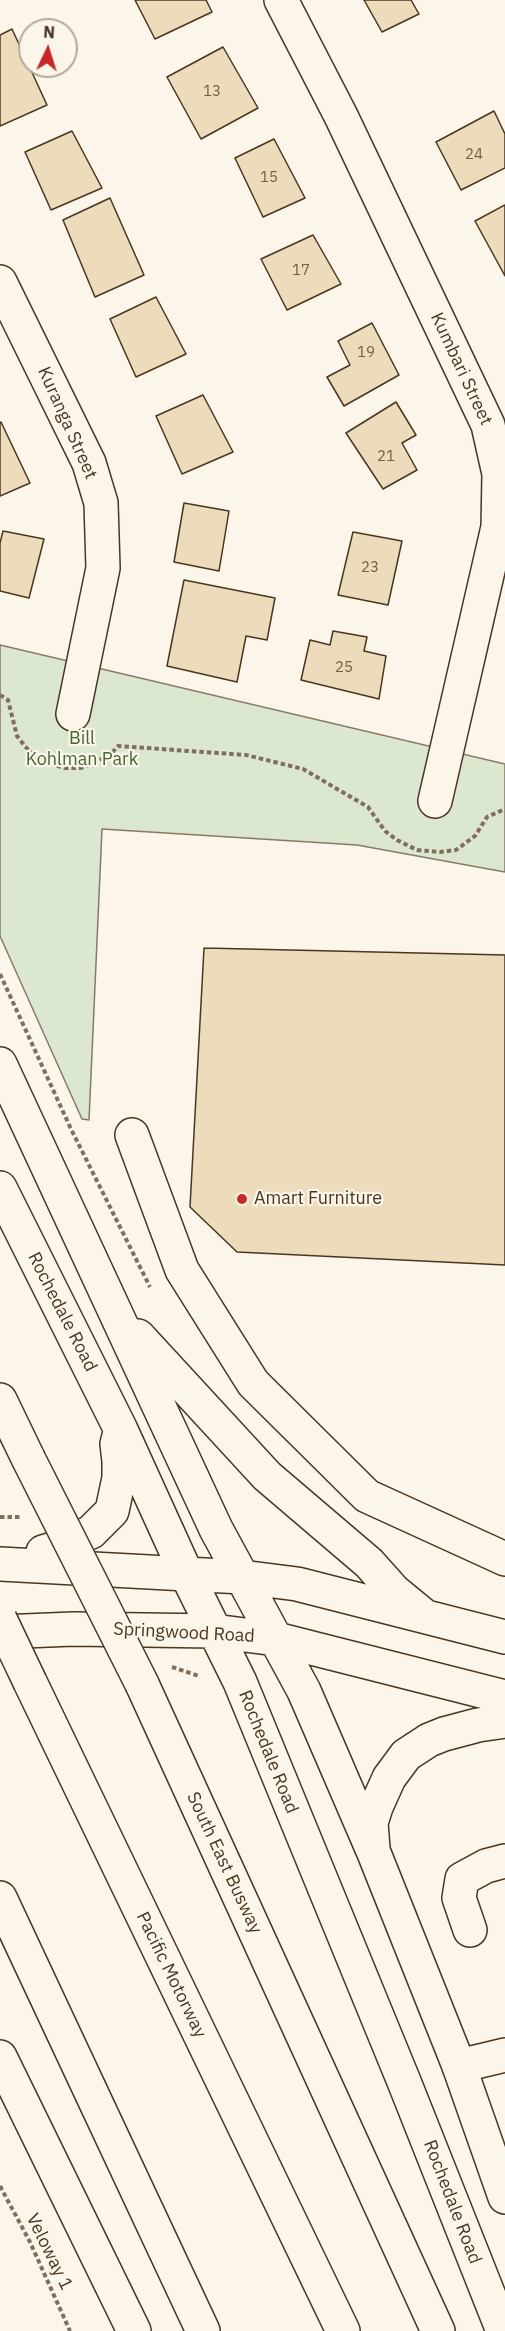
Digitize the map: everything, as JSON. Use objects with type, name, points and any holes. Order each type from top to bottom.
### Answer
[{"type":"main road","name":"Kumbari Street","points":[[281,0],[341,116],[488,425],[499,474],[498,526],[435,801]]},
{"type":"main road","name":"Kuranga Street","points":[[0,282],[89,463],[101,502],[103,568],[73,714]]},
{"type":"main road","points":[[0,1064],[216,1529],[304,1691],[374,1853],[459,2066],[505,2197]]},
{"type":"main road","points":[[132,1135],[182,1270],[253,1383],[367,1496],[505,1559]]},
{"type":"main road","name":"Rochedale Road","points":[[0,1188],[121,1430],[252,1711],[405,2084],[502,2331]]},
{"type":"main road","points":[[117,1312],[267,1476],[369,1563],[394,1591],[427,1618]]},
{"type":"main road","name":"South East Busway","points":[[0,1400],[142,1684],[438,2331]]},
{"type":"main road","points":[[0,1559],[56,1548],[97,1528],[112,1511],[117,1494],[119,1461],[117,1443],[121,1430]]},
{"type":"main road","points":[[0,1564],[186,1573],[297,1584],[505,1636]]},
{"type":"main road","name":"Pacific Motorway","points":[[0,1619],[343,2331]]},
{"type":"main road","name":"Springwood Road","points":[[0,1632],[73,1629],[214,1631],[276,1639],[505,1697]]},
{"type":"main road","points":[[374,1853],[371,1823],[376,1807],[389,1778],[406,1755],[429,1740],[444,1734],[505,1721]]},
{"type":"main road","points":[[470,1930],[459,1898],[462,1879],[486,1866],[505,1861]]},
{"type":"main road","points":[[0,1898],[202,2331]]},
{"type":"main road","points":[[459,2066],[505,2055]]},
{"type":"main road","points":[[0,2057],[134,2331]]},
{"type":"path","points":[[0,694],[8,700],[17,736],[29,751],[45,762],[64,768],[81,768],[109,756],[118,746],[246,755],[303,769],[368,807],[385,831],[417,850],[440,852],[456,850],[475,836],[487,817],[505,810]]},
{"type":"path","name":"Veloway 1","points":[[0,2186],[30,2242],[70,2331]]},
{"type":"green space","name":"Bill Kohlman Park","points":[[0,645],[505,764],[505,872],[357,845],[102,829],[89,1120],[82,1119],[0,936]]},
{"type":"building","points":[[135,0],[206,0],[212,12],[155,39]]},
{"type":"building","points":[[364,0],[411,0],[419,14],[382,32]]},
{"type":"building","points":[[12,29],[18,42],[18,78],[35,78],[47,105],[0,126],[0,35]]},
{"type":"building","points":[[223,47],[258,108],[201,139],[167,77]]},
{"type":"building","points":[[494,111],[505,134],[505,168],[461,190],[436,142]]},
{"type":"building","points":[[72,131],[102,188],[51,210],[25,152]]},
{"type":"building","points":[[274,139],[305,198],[263,217],[235,158]]},
{"type":"building","points":[[110,198],[144,275],[95,297],[63,220]]},
{"type":"building","points":[[505,205],[505,276],[475,221]]},
{"type":"building","points":[[313,235],[341,284],[287,310],[261,259]]},
{"type":"building","points":[[156,297],[186,354],[136,377],[110,319]]},
{"type":"building","points":[[372,323],[399,375],[344,406],[327,377],[350,365],[338,341]]},
{"type":"building","points":[[203,395],[233,452],[182,474],[156,416]]},
{"type":"building","points":[[396,402],[416,435],[402,443],[417,470],[383,489],[346,433]]},
{"type":"building","points":[[0,423],[30,483],[0,496]]},
{"type":"building","points":[[184,503],[229,511],[219,571],[174,562]]},
{"type":"building","points":[[3,531],[44,539],[29,598],[0,591],[0,543]]},
{"type":"building","points":[[353,532],[402,541],[388,605],[338,595]]},
{"type":"building","points":[[184,580],[275,598],[267,640],[246,636],[237,682],[167,666]]},
{"type":"building","points":[[333,631],[367,637],[364,651],[386,656],[379,699],[301,680],[310,640],[330,645]]},
{"type":"building","points":[[204,948],[505,955],[505,1265],[237,1252],[190,1207]]},
{"type":"place","name":"Amart Furniture","points":[[242,1199]]}]
